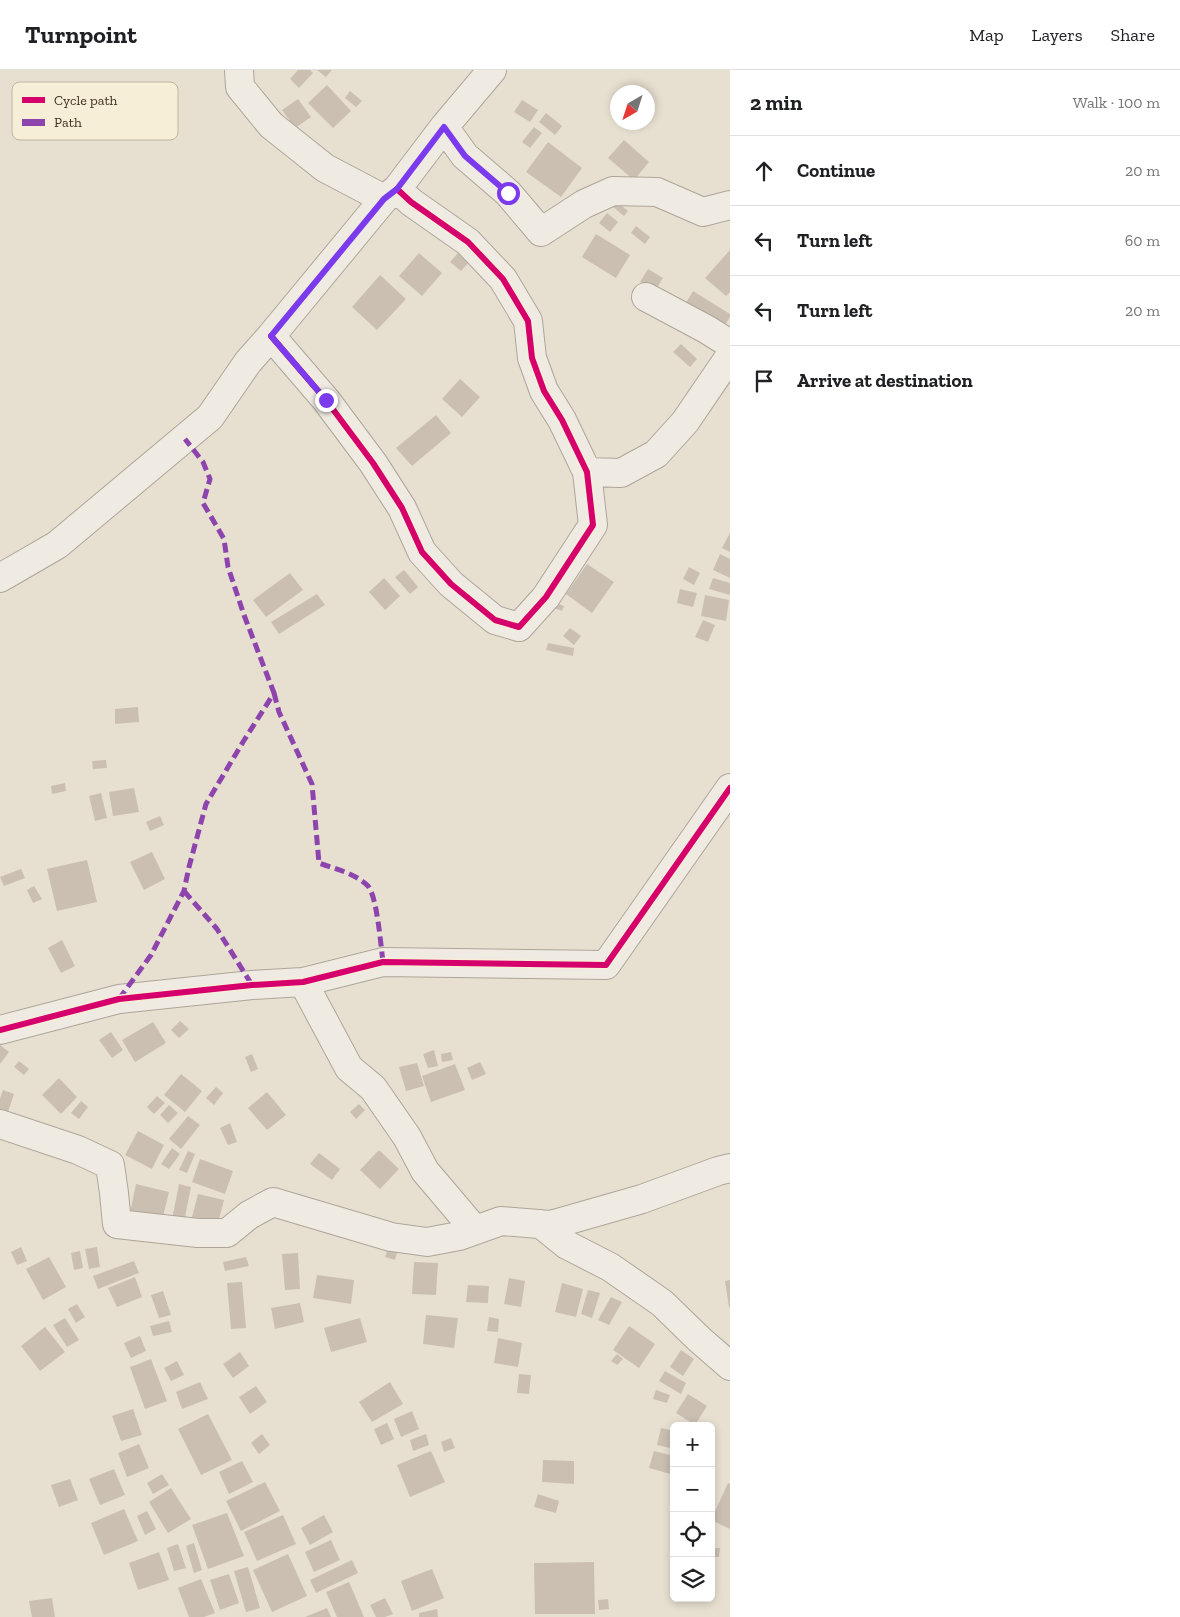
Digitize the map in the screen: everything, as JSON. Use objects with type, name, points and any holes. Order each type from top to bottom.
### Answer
[{"type":"street","points":[[239,70],[240,87],[271,125],[325,168],[411,202],[468,242],[503,278],[528,320],[532,358],[544,392],[562,420],[587,472],[593,525],[546,596],[519,627],[495,620],[451,584],[422,552],[402,508],[373,463],[326,400],[271,336]]},
{"type":"street","points":[[0,578],[57,545],[210,418],[248,362],[492,70]]},
{"type":"street","points":[[444,127],[465,156],[508,193],[541,232],[584,204],[613,191],[657,192],[703,212],[730,205]]},
{"type":"street","points":[[646,297],[730,344]]},
{"type":"street","points":[[587,472],[622,473],[656,454],[685,422],[730,356]]},
{"type":"street","points":[[0,1030],[119,999],[252,985],[303,982],[383,962],[606,965],[730,788]]},
{"type":"street","points":[[303,982],[349,1068],[374,1088],[425,1170],[475,1230]]},
{"type":"street","points":[[0,1124],[78,1150],[110,1166],[117,1224],[198,1233],[227,1233],[249,1215],[273,1202],[391,1237],[427,1242],[459,1236],[500,1221],[551,1225],[642,1199],[730,1168]]},
{"type":"street","points":[[542,1224],[567,1245],[610,1267],[662,1303],[730,1366]]},
{"type":"building","points":[[298,70],[310,70],[313,73],[299,88],[290,79]]},
{"type":"building","points":[[317,70],[332,70],[326,77]]},
{"type":"building","points":[[327,85],[351,111],[333,128],[308,103]]},
{"type":"building","points":[[350,91],[362,101],[356,107],[345,98]]},
{"type":"building","points":[[298,99],[311,117],[295,128],[282,110]]},
{"type":"building","points":[[522,100],[538,110],[530,122],[514,112]]},
{"type":"building","points":[[546,113],[562,126],[555,135],[539,122]]},
{"type":"building","points":[[534,127],[542,133],[530,148],[522,142]]},
{"type":"building","points":[[624,140],[649,162],[634,180],[608,158]]},
{"type":"building","points":[[548,142],[582,168],[561,197],[526,172]]},
{"type":"building","points":[[616,201],[628,211],[624,216],[612,206]]},
{"type":"building","points":[[607,213],[618,222],[610,232],[599,223]]},
{"type":"building","points":[[636,226],[650,237],[645,244],[631,233]]},
{"type":"building","points":[[596,234],[630,255],[616,278],[582,257]]},
{"type":"building","points":[[730,250],[730,292],[726,296],[705,278]]},
{"type":"building","points":[[419,253],[442,273],[422,296],[399,276]]},
{"type":"building","points":[[458,253],[468,263],[461,271],[450,262]]},
{"type":"building","points":[[648,269],[663,278],[655,291],[640,282]]},
{"type":"building","points":[[380,275],[406,299],[377,330],[352,307]]},
{"type":"building","points":[[693,291],[730,314],[724,327],[686,303]]},
{"type":"building","points":[[681,344],[697,359],[690,367],[673,352]]},
{"type":"building","points":[[460,379],[480,397],[462,417],[442,399]]},
{"type":"building","points":[[436,415],[451,433],[412,466],[396,448]]},
{"type":"building","points":[[730,533],[730,552],[722,548]]},
{"type":"building","points":[[720,554],[730,559],[730,578],[713,570]]},
{"type":"building","points":[[587,564],[614,582],[592,613],[566,594]]},
{"type":"building","points":[[689,567],[700,573],[694,585],[683,579]]},
{"type":"building","points":[[404,570],[418,587],[410,594],[395,577]]},
{"type":"building","points":[[290,573],[303,590],[266,617],[253,600]]},
{"type":"building","points":[[384,578],[400,596],[385,610],[369,592]]},
{"type":"building","points":[[713,578],[730,583],[730,595],[709,589]]},
{"type":"building","points":[[680,589],[697,593],[693,607],[677,603]]},
{"type":"building","points":[[317,594],[325,605],[279,634],[271,622]]},
{"type":"building","points":[[705,595],[729,600],[726,621],[701,616]]},
{"type":"building","points":[[556,603],[564,606],[562,611],[554,608]]},
{"type":"building","points":[[703,620],[715,625],[708,642],[695,637]]},
{"type":"building","points":[[570,628],[581,636],[574,645],[563,636]]},
{"type":"building","points":[[548,643],[574,648],[573,656],[546,650]]},
{"type":"building","points":[[138,707],[139,722],[115,724],[115,709]]},
{"type":"building","points":[[106,760],[107,768],[93,769],[92,761]]},
{"type":"building","points":[[65,783],[66,791],[52,794],[51,786]]},
{"type":"building","points":[[134,788],[139,812],[113,816],[109,792]]},
{"type":"building","points":[[101,793],[107,818],[95,821],[89,796]]},
{"type":"building","points":[[160,816],[164,825],[150,831],[146,822]]},
{"type":"building","points":[[152,852],[165,879],[144,890],[130,862]]},
{"type":"building","points":[[87,860],[97,902],[57,911],[47,869]]},
{"type":"building","points":[[21,869],[25,878],[4,886],[0,877]]},
{"type":"building","points":[[34,886],[42,899],[33,903],[27,890]]},
{"type":"building","points":[[62,940],[75,966],[61,973],[48,948]]},
{"type":"building","points":[[180,1021],[189,1029],[179,1038],[171,1030]]},
{"type":"building","points":[[153,1022],[166,1043],[135,1062],[122,1040]]},
{"type":"building","points":[[111,1032],[123,1050],[112,1058],[99,1040]]},
{"type":"building","points":[[0,1045],[9,1052],[0,1064]]},
{"type":"building","points":[[434,1050],[438,1066],[428,1068],[423,1054]]},
{"type":"building","points":[[451,1052],[453,1060],[442,1062],[441,1054]]},
{"type":"building","points":[[252,1054],[258,1069],[251,1072],[245,1057]]},
{"type":"building","points":[[19,1061],[29,1069],[24,1075],[14,1067]]},
{"type":"building","points":[[480,1062],[486,1074],[472,1080],[467,1068]]},
{"type":"building","points":[[417,1063],[424,1086],[406,1091],[399,1067]]},
{"type":"building","points":[[455,1064],[465,1090],[431,1102],[422,1076]]},
{"type":"building","points":[[181,1074],[202,1091],[185,1112],[164,1095]]},
{"type":"building","points":[[59,1078],[77,1097],[61,1114],[42,1095]]},
{"type":"building","points":[[216,1087],[223,1093],[214,1105],[206,1098]]},
{"type":"building","points":[[3,1090],[14,1094],[8,1112],[0,1109],[0,1098]]},
{"type":"building","points":[[267,1092],[286,1115],[267,1130],[248,1108]]},
{"type":"building","points":[[157,1096],[165,1103],[154,1114],[147,1107]]},
{"type":"building","points":[[81,1101],[88,1107],[79,1119],[71,1113]]},
{"type":"building","points":[[359,1104],[365,1110],[356,1119],[350,1112]]},
{"type":"building","points":[[169,1105],[178,1113],[168,1123],[160,1115]]},
{"type":"building","points":[[188,1116],[200,1125],[181,1149],[169,1139]]},
{"type":"building","points":[[230,1123],[237,1142],[228,1145],[220,1128]]},
{"type":"building","points":[[138,1131],[164,1145],[152,1169],[125,1155]]},
{"type":"building","points":[[172,1148],[180,1154],[169,1169],[161,1164]]},
{"type":"building","points":[[379,1150],[399,1169],[380,1189],[360,1170]]},
{"type":"building","points":[[188,1151],[195,1154],[187,1173],[179,1170]]},
{"type":"building","points":[[319,1153],[340,1169],[332,1180],[310,1164]]},
{"type":"building","points":[[200,1159],[233,1171],[225,1194],[192,1182]]},
{"type":"building","points":[[136,1184],[169,1192],[162,1221],[130,1213]]},
{"type":"building","points":[[179,1184],[191,1187],[184,1222],[172,1219]]},
{"type":"building","points":[[198,1194],[224,1200],[217,1227],[191,1221]]},
{"type":"building","points":[[389,1246],[398,1249],[395,1260],[385,1257]]},
{"type":"building","points":[[21,1247],[27,1261],[17,1265],[11,1252]]},
{"type":"building","points":[[97,1247],[100,1267],[89,1269],[85,1249]]},
{"type":"building","points":[[80,1251],[83,1268],[74,1270],[71,1253]]},
{"type":"building","points":[[298,1253],[300,1289],[285,1290],[282,1254]]},
{"type":"building","points":[[49,1257],[66,1287],[43,1300],[26,1269]]},
{"type":"building","points":[[246,1257],[249,1266],[225,1271],[223,1262]]},
{"type":"building","points":[[134,1261],[139,1273],[98,1289],[93,1276]]},
{"type":"building","points":[[414,1262],[438,1263],[436,1295],[412,1294]]},
{"type":"building","points":[[317,1275],[354,1280],[351,1304],[313,1298]]},
{"type":"building","points":[[135,1277],[142,1297],[117,1307],[108,1288]]},
{"type":"building","points":[[509,1278],[525,1281],[521,1307],[504,1304]]},
{"type":"building","points":[[730,1280],[730,1307],[729,1307],[725,1281]]},
{"type":"building","points":[[242,1282],[246,1328],[231,1329],[227,1283]]},
{"type":"building","points":[[562,1283],[583,1289],[576,1317],[555,1312]]},
{"type":"building","points":[[468,1285],[489,1286],[488,1303],[466,1302]]},
{"type":"building","points":[[588,1290],[600,1293],[592,1318],[581,1314]]},
{"type":"building","points":[[163,1291],[171,1315],[159,1318],[151,1295]]},
{"type":"building","points":[[611,1297],[622,1302],[609,1325],[598,1320]]},
{"type":"building","points":[[300,1303],[304,1322],[275,1329],[271,1308]]},
{"type":"building","points":[[77,1304],[85,1317],[76,1323],[68,1309]]},
{"type":"building","points":[[426,1315],[458,1318],[454,1348],[423,1344]]},
{"type":"building","points":[[489,1317],[499,1319],[498,1332],[487,1331]]},
{"type":"building","points":[[65,1318],[79,1340],[67,1347],[53,1325]]},
{"type":"building","points":[[360,1318],[367,1342],[331,1352],[324,1328]]},
{"type":"building","points":[[169,1321],[172,1332],[153,1336],[150,1326]]},
{"type":"building","points":[[629,1326],[655,1344],[639,1368],[613,1350]]},
{"type":"building","points":[[45,1327],[65,1352],[40,1371],[21,1346]]},
{"type":"building","points":[[140,1336],[146,1351],[131,1358],[124,1343]]},
{"type":"building","points":[[498,1338],[522,1343],[518,1367],[494,1363]]},
{"type":"building","points":[[681,1350],[694,1359],[683,1376],[670,1367]]},
{"type":"building","points":[[240,1352],[249,1366],[233,1378],[223,1364]]},
{"type":"building","points":[[617,1354],[623,1359],[617,1365],[611,1361]]},
{"type":"building","points":[[151,1359],[167,1401],[145,1409],[130,1367]]},
{"type":"building","points":[[177,1361],[184,1375],[171,1381],[164,1368]]},
{"type":"building","points":[[665,1371],[686,1383],[681,1394],[659,1381]]},
{"type":"building","points":[[519,1374],[531,1375],[529,1394],[517,1393]]},
{"type":"building","points":[[200,1382],[208,1399],[182,1409],[176,1392]]},
{"type":"building","points":[[390,1382],[403,1404],[372,1422],[359,1402]]},
{"type":"building","points":[[256,1386],[267,1402],[250,1414],[239,1397]]},
{"type":"building","points":[[656,1390],[670,1395],[667,1403],[653,1399]]},
{"type":"building","points":[[688,1394],[707,1406],[697,1422],[690,1422],[676,1413]]},
{"type":"building","points":[[133,1409],[142,1435],[121,1441],[112,1416]]},
{"type":"building","points":[[412,1411],[419,1429],[401,1437],[394,1419]]},
{"type":"building","points":[[208,1414],[232,1460],[201,1475],[178,1429]]},
{"type":"building","points":[[387,1423],[394,1439],[381,1445],[374,1429]]},
{"type":"building","points":[[661,1428],[670,1430],[670,1448],[657,1445]]},
{"type":"building","points":[[262,1434],[270,1445],[259,1454],[251,1443]]},
{"type":"building","points":[[426,1434],[429,1445],[413,1451],[410,1440]]},
{"type":"building","points":[[451,1438],[455,1448],[444,1452],[441,1442]]},
{"type":"building","points":[[139,1444],[149,1468],[127,1477],[118,1453]]},
{"type":"building","points":[[431,1451],[445,1482],[410,1497],[397,1465]]},
{"type":"building","points":[[654,1451],[670,1455],[670,1474],[649,1468]]},
{"type":"building","points":[[543,1460],[574,1461],[574,1484],[542,1482]]},
{"type":"building","points":[[242,1461],[253,1482],[229,1494],[219,1472]]},
{"type":"building","points":[[114,1469],[125,1495],[100,1505],[89,1479]]},
{"type":"building","points":[[162,1474],[169,1485],[153,1494],[147,1483]]},
{"type":"building","points":[[70,1479],[78,1500],[59,1507],[51,1485]]},
{"type":"building","points":[[265,1482],[280,1511],[241,1531],[226,1501]]},
{"type":"building","points":[[728,1483],[730,1484],[730,1529],[715,1522],[715,1511]]},
{"type":"building","points":[[171,1488],[191,1519],[168,1533],[149,1502]]},
{"type":"building","points":[[538,1494],[559,1501],[556,1513],[534,1507]]},
{"type":"building","points":[[124,1509],[138,1541],[104,1555],[91,1523]]},
{"type":"building","points":[[147,1511],[156,1529],[145,1535],[137,1516]]},
{"type":"building","points":[[227,1513],[244,1556],[208,1569],[192,1525]]},
{"type":"building","points":[[283,1515],[296,1544],[257,1561],[244,1532]]},
{"type":"building","points":[[324,1515],[333,1532],[310,1545],[301,1528]]},
{"type":"building","points":[[331,1540],[340,1560],[314,1572],[305,1552]]},
{"type":"building","points":[[194,1543],[202,1570],[194,1573],[186,1546]]},
{"type":"building","points":[[178,1544],[186,1568],[174,1571],[167,1548]]},
{"type":"building","points":[[715,1548],[720,1548],[719,1557],[715,1557]]},
{"type":"building","points":[[159,1552],[169,1580],[138,1590],[129,1563]]},
{"type":"building","points":[[288,1554],[307,1596],[272,1612],[253,1570]]},
{"type":"building","points":[[352,1560],[358,1573],[316,1593],[310,1580]]},
{"type":"building","points":[[594,1562],[595,1614],[535,1614],[534,1563]]},
{"type":"building","points":[[248,1567],[260,1608],[246,1612],[234,1571]]},
{"type":"building","points":[[432,1569],[444,1598],[412,1611],[401,1581]]},
{"type":"building","points":[[229,1574],[239,1603],[220,1610],[210,1580]]},
{"type":"building","points":[[201,1579],[215,1613],[204,1617],[189,1617],[178,1588]]},
{"type":"building","points":[[349,1582],[364,1617],[337,1617],[326,1592]]},
{"type":"building","points":[[52,1598],[55,1617],[32,1617],[29,1601]]},
{"type":"building","points":[[385,1598],[393,1614],[385,1617],[376,1617],[370,1605]]},
{"type":"building","points":[[608,1599],[609,1609],[599,1610],[598,1600]]},
{"type":"building","points":[[327,1608],[331,1617],[305,1617]]},
{"type":"building","points":[[437,1609],[438,1617],[419,1617],[419,1613]]},
{"type":"marked path","points":[[119,999],[151,955],[184,891],[206,804],[274,693],[228,567],[224,539],[203,503],[210,479],[203,462],[185,439]]},
{"type":"marked path","points":[[274,693],[279,712],[312,784],[319,863],[351,875],[368,886],[376,910],[383,962]]},
{"type":"marked path","points":[[184,891],[217,929],[252,985]]},
{"type":"cycle path","points":[[271,336],[326,400],[373,463],[402,508],[422,552],[451,584],[495,620],[519,627],[546,597],[593,525],[587,472],[562,420],[544,391],[532,358],[528,321],[503,279],[468,242],[411,202],[397,189]]},
{"type":"cycle path","points":[[0,1030],[119,999],[252,985],[303,982],[383,962],[606,965],[730,788]]},
{"type":"route","points":[[326,400],[271,336],[384,199],[397,189],[444,127],[465,156],[508,193]]}]
